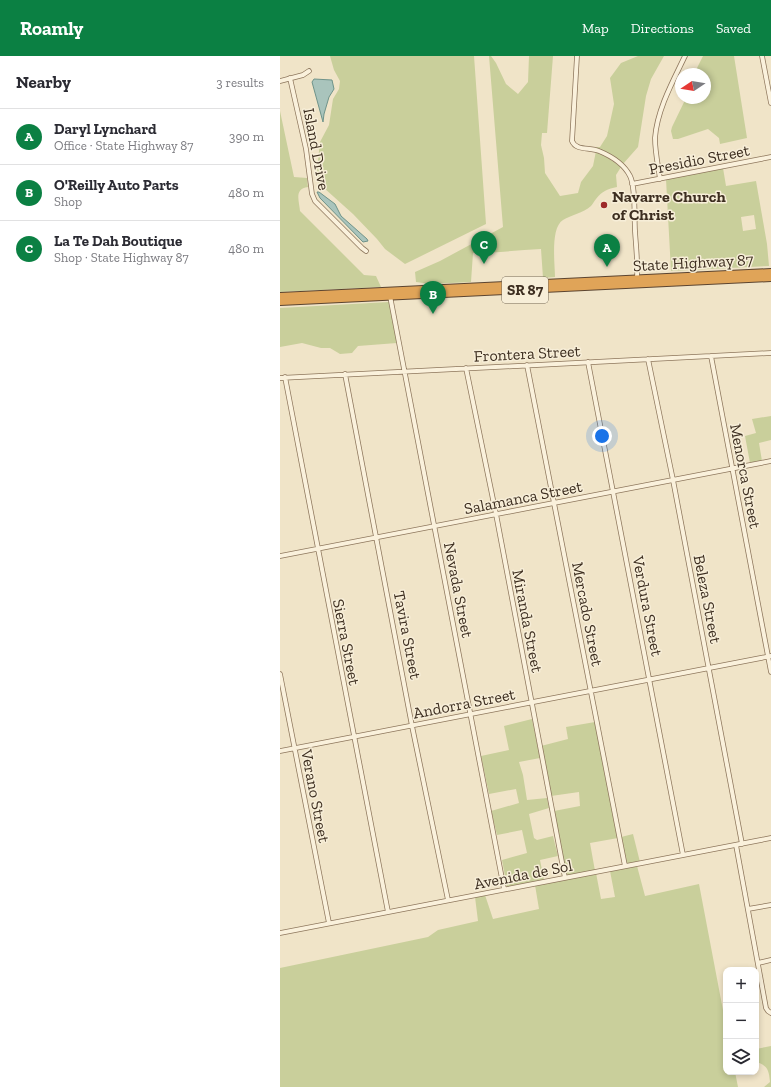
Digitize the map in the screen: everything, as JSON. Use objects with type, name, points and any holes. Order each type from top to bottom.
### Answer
[{"type":"highway","name":"State Highway 87","points":[[280,296],[452,287],[583,284],[637,278],[771,272]]},
{"type":"highway","name":"SR 87","points":[[280,302],[527,290],[583,284],[771,278]]},
{"type":"street","points":[[577,56],[572,141],[577,147],[600,151],[618,162],[627,171],[632,184],[637,278],[648,281],[700,281]]},
{"type":"street","points":[[660,179],[655,147],[657,124],[685,56]]},
{"type":"street","points":[[762,56],[771,103]]},
{"type":"street","points":[[280,81],[303,75],[309,71]]},
{"type":"street","name":"Island Drive","points":[[290,78],[306,149],[312,194],[316,200],[366,251]]},
{"type":"street","name":"Presidio Street","points":[[632,184],[771,157]]},
{"type":"street","points":[[314,294],[328,296],[384,293],[390,296],[400,293],[438,290],[452,287]]},
{"type":"street","name":"Nevada Street","points":[[390,296],[504,889]]},
{"type":"street","name":"Frontera Street","points":[[282,378],[771,354]]},
{"type":"street","name":"Menorca Street","points":[[711,356],[770,657],[771,672]]},
{"type":"street","name":"Beleza Street","points":[[648,359],[673,480],[742,844]]},
{"type":"street","name":"Verdura Street","points":[[588,362],[683,855]]},
{"type":"street","name":"Mercado Street","points":[[527,365],[626,866]]},
{"type":"street","name":"Miranda Street","points":[[466,368],[496,514],[565,878]]},
{"type":"street","name":"Tavira Street","points":[[345,374],[412,726],[448,900]]},
{"type":"street","name":"Sierra Street","points":[[282,378],[388,912]]},
{"type":"street","name":"Salamanca Street","points":[[280,556],[377,536],[771,461]]},
{"type":"street","name":"Andorra Street","points":[[280,751],[770,657]]},
{"type":"street","name":"Verano Street","points":[[280,674],[329,923]]},
{"type":"street","name":"Avenida de Sol","points":[[280,933],[771,838]]},
{"type":"street","points":[[736,845],[766,1008],[770,1013]]},
{"type":"street","points":[[748,910],[771,905]]},
{"type":"street","points":[[758,963],[771,960]]},
{"type":"green space","points":[[330,56],[474,56],[486,224],[405,264],[385,249],[353,214],[324,188],[319,188],[317,170],[320,142],[329,125],[333,99],[339,89],[340,81],[334,70]]},
{"type":"green space","points":[[489,56],[491,56],[496,63],[506,84],[518,94],[528,82],[529,56],[553,56],[547,133],[542,133],[541,145],[545,173],[560,196],[578,193],[581,182],[593,166],[596,151],[621,167],[616,175],[617,187],[603,192],[591,206],[566,218],[559,224],[556,230],[554,247],[555,277],[543,278],[541,249],[473,253],[471,282],[431,284],[416,282],[415,272],[440,261],[503,227]]},
{"type":"green space","points":[[638,56],[664,56],[651,79],[646,96],[638,147],[623,164],[596,148],[600,147],[607,136],[614,104],[610,78],[621,63]]},
{"type":"green space","points":[[703,56],[734,56],[747,138],[720,144],[719,138],[708,129],[678,139],[673,139],[671,131],[672,127],[683,104],[711,104],[711,68],[697,68]]},
{"type":"green space","points":[[280,111],[294,177],[307,178],[308,187],[301,190],[298,196],[300,211],[364,275],[376,276],[381,287],[280,292]]},
{"type":"green space","points":[[723,168],[726,186],[756,181],[767,244],[769,266],[671,271],[666,179]],"holes":[[[754,215],[756,229],[743,231],[741,217]]]},
{"type":"green space","points":[[389,302],[397,343],[358,346],[352,353],[340,354],[330,348],[321,348],[302,343],[280,347],[280,308]]},
{"type":"green space","points":[[771,416],[771,440],[759,443],[762,461],[750,463],[745,436],[756,433],[752,419]]},
{"type":"green space","points":[[532,719],[540,758],[519,762],[523,775],[527,800],[547,798],[549,808],[529,814],[534,838],[537,840],[553,836],[558,856],[540,860],[544,880],[507,887],[502,860],[527,853],[522,830],[497,835],[491,811],[519,803],[516,789],[489,794],[481,756],[509,750],[504,726]]},
{"type":"green space","points":[[595,722],[618,838],[590,843],[595,871],[566,876],[554,811],[580,806],[579,792],[551,796],[541,746],[568,739],[566,727]]},
{"type":"green space","points":[[633,834],[640,862],[627,865],[621,837]]},
{"type":"green space","points":[[637,866],[645,896],[699,884],[723,1010],[723,1075],[736,1075],[738,1087],[280,1087],[280,968],[428,937],[438,930],[478,921],[475,897],[485,895],[493,919],[539,909],[535,885],[596,873],[601,899],[615,897],[610,871]]},
{"type":"green space","points":[[771,1046],[771,1087],[764,1087],[770,1082],[767,1069],[759,1063],[759,1048]]},
{"type":"water","points":[[314,79],[332,80],[334,89],[329,97],[323,122],[312,82]]},
{"type":"water","points":[[317,192],[335,204],[341,216],[368,241],[363,242],[320,198]]},
{"type":"place","name":"Navarre Church of Christ","points":[[604,205]]},
{"type":"place","name":"La Te Dah Boutique","points":[[484,264]]},
{"type":"place","name":"Daryl Lynchard","points":[[607,267]]},
{"type":"place","name":"O'Reilly Auto Parts","points":[[433,314]]}]
